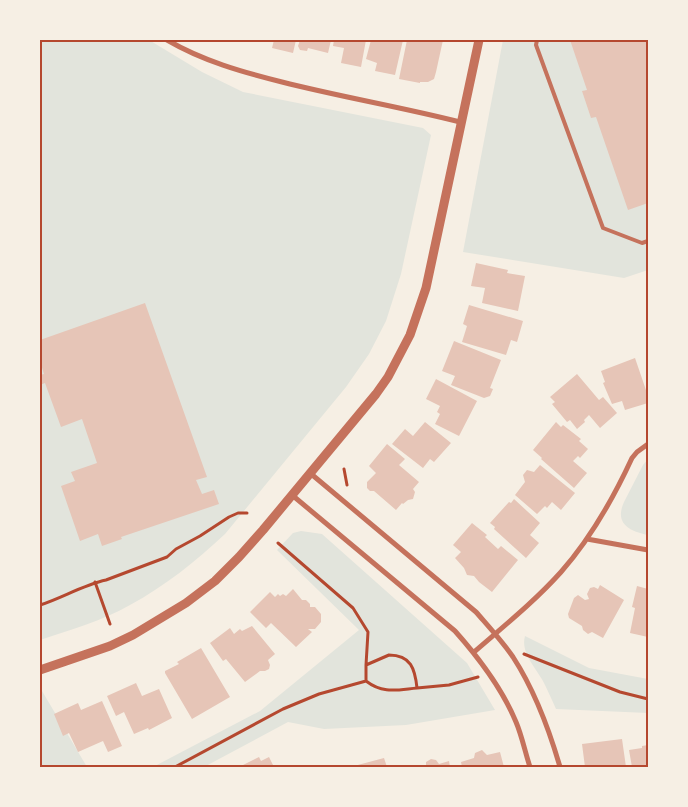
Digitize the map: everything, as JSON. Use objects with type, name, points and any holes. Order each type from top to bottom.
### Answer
[{"type":"street","points":[[167,40],[184,50],[232,69],[460,122]]},
{"type":"street","points":[[40,670],[110,646],[144,630],[186,603],[215,580],[239,557],[376,394],[388,377],[410,335],[426,288],[479,40]]},
{"type":"street","points":[[474,652],[531,602],[561,572],[587,539],[606,510],[636,452],[648,444]]},
{"type":"street","points":[[310,473],[476,612],[495,634],[528,682],[545,720],[560,767]]},
{"type":"street","points":[[292,494],[455,631],[474,652],[506,702],[516,722],[530,767]]},
{"type":"street","points":[[587,539],[648,550]]},
{"type":"lane","points":[[536,40],[536,45],[603,228],[642,243],[648,240]]},
{"type":"path","points":[[344,470],[347,486]]},
{"type":"path","points":[[40,605],[58,600],[95,582],[106,580],[167,557],[176,548],[200,536],[229,517],[238,513],[247,513]]},
{"type":"path","points":[[278,544],[353,608],[368,632],[366,681],[374,688],[385,691],[417,688],[449,684],[478,677]]},
{"type":"path","points":[[95,582],[110,624]]},
{"type":"path","points":[[523,654],[620,692],[648,699]]},
{"type":"path","points":[[366,665],[389,655],[399,655],[412,665],[417,688]]},
{"type":"path","points":[[175,767],[283,709],[319,694],[366,681]]},
{"type":"shaded area","points":[[40,40],[149,40],[202,72],[243,92],[423,128],[431,135],[401,274],[386,321],[369,354],[346,387],[225,534],[191,564],[168,582],[119,611],[86,625],[40,640]]},
{"type":"shaded area","points":[[503,40],[648,40],[648,270],[624,278],[463,252]]},
{"type":"shaded area","points":[[648,459],[648,535],[630,529],[622,521],[621,510],[643,465]]},
{"type":"shaded area","points":[[301,531],[322,534],[467,663],[495,710],[406,725],[324,729],[288,722],[204,767],[153,767],[260,711],[359,630],[277,550],[293,533]]},
{"type":"shaded area","points":[[525,636],[589,668],[648,679],[648,713],[556,709],[544,683],[527,655],[524,642]]},
{"type":"shaded area","points":[[40,691],[42,691],[87,767],[40,767]]},
{"type":"building","points":[[274,40],[296,40],[293,53],[272,48]]},
{"type":"building","points":[[300,40],[331,40],[328,53],[308,48],[307,51],[300,50],[298,46]]},
{"type":"building","points":[[334,40],[366,40],[361,67],[341,63],[344,48],[333,46]]},
{"type":"building","points":[[371,40],[403,40],[395,75],[375,71],[377,63],[366,59]]},
{"type":"building","points":[[407,40],[443,40],[434,79],[420,83],[399,79]]},
{"type":"building","points":[[570,40],[648,40],[648,203],[628,210],[596,117],[591,118],[582,91],[587,90]]},
{"type":"building","points":[[476,263],[508,270],[507,273],[525,276],[518,311],[482,303],[485,288],[471,286]]},
{"type":"building","points":[[145,303],[207,477],[196,480],[202,494],[214,490],[219,504],[121,537],[122,539],[102,546],[98,534],[80,541],[61,486],[75,481],[71,472],[97,463],[82,419],[61,427],[45,383],[40,385],[40,375],[44,374],[40,361],[40,340]]},
{"type":"building","points":[[469,305],[523,321],[517,342],[511,340],[506,355],[462,342],[467,326],[463,324]]},
{"type":"building","points":[[454,341],[501,360],[490,388],[493,389],[490,396],[484,398],[451,385],[455,376],[442,371]]},
{"type":"building","points":[[635,358],[648,396],[648,403],[625,410],[622,401],[612,404],[603,383],[605,382],[601,371]]},
{"type":"building","points":[[577,374],[599,400],[603,397],[617,413],[600,428],[589,415],[584,420],[585,422],[577,429],[570,420],[567,422],[552,404],[555,402],[550,397]]},
{"type":"building","points":[[436,379],[477,401],[459,436],[435,424],[440,414],[437,412],[440,406],[426,399]]},
{"type":"building","points":[[425,422],[451,443],[434,462],[430,459],[423,468],[392,444],[405,429],[413,436]]},
{"type":"building","points":[[556,422],[581,439],[579,441],[588,449],[580,458],[578,456],[573,461],[587,473],[574,488],[533,450]]},
{"type":"building","points":[[387,444],[405,459],[399,465],[419,482],[413,489],[415,492],[413,499],[402,503],[396,510],[374,491],[370,491],[367,488],[367,482],[376,473],[369,466]]},
{"type":"building","points":[[540,465],[575,493],[561,510],[552,502],[547,508],[545,506],[537,514],[515,495],[525,482],[523,475],[527,470],[534,472]]},
{"type":"building","points":[[514,499],[540,523],[530,535],[539,543],[526,558],[494,529],[495,527],[490,523]]},
{"type":"building","points":[[472,523],[487,535],[485,537],[498,549],[501,546],[518,560],[492,592],[474,576],[467,575],[464,568],[455,558],[461,552],[453,545]]},
{"type":"building","points":[[600,585],[624,600],[603,638],[592,632],[588,634],[583,630],[582,626],[569,618],[568,614],[574,598],[578,595],[585,600],[589,599],[587,594],[590,588],[598,589]]},
{"type":"building","points":[[637,586],[648,589],[648,637],[630,633],[635,608],[632,607]]},
{"type":"building","points":[[293,589],[302,600],[306,600],[310,607],[315,607],[321,614],[321,622],[315,629],[308,629],[312,632],[296,647],[271,623],[266,628],[250,612],[270,592],[275,597],[278,594],[286,596]]},
{"type":"building","points":[[252,626],[275,654],[268,660],[269,669],[260,671],[245,682],[226,659],[223,661],[210,643],[230,628],[234,634],[240,629],[242,631]]},
{"type":"building","points":[[201,648],[230,697],[192,719],[165,671],[179,664],[177,662]]},
{"type":"building","points":[[136,683],[142,696],[159,689],[172,718],[149,730],[148,728],[134,734],[124,712],[116,716],[107,696]]},
{"type":"building","points":[[102,701],[122,746],[108,752],[103,741],[78,752],[69,733],[63,736],[54,714],[78,703],[81,710]]},
{"type":"building","points":[[622,739],[626,767],[585,767],[582,744]]},
{"type":"building","points":[[648,745],[648,767],[632,767],[629,750]]},
{"type":"building","points":[[482,750],[487,755],[500,752],[504,767],[462,767],[461,762],[474,758],[475,753]]},
{"type":"building","points":[[259,757],[261,761],[269,757],[274,767],[244,767],[243,765]]},
{"type":"building","points":[[384,758],[387,767],[354,767],[354,766]]},
{"type":"building","points":[[431,759],[436,760],[439,764],[449,761],[450,767],[426,767],[426,762]]}]
